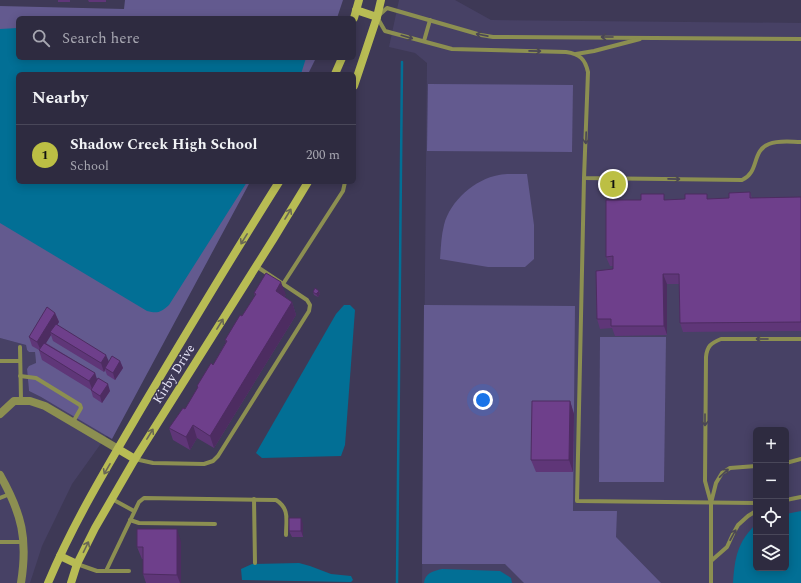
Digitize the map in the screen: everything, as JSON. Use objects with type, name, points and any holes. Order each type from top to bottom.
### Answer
[{"type":"main road","points":[[359,0],[355,14],[377,17]]},
{"type":"main road","points":[[356,80],[377,17],[381,0]]},
{"type":"main road","points":[[336,72],[341,60]]},
{"type":"main road","name":"Kirby Drive","points":[[48,583],[89,499],[190,326],[278,184]]},
{"type":"main road","name":"Kirby Drive","points":[[71,583],[77,564],[95,528],[135,459],[307,184]]},
{"type":"main road","points":[[118,449],[135,459]]},
{"type":"main road","points":[[60,556],[77,564]]},
{"type":"street","points":[[0,414],[14,401],[30,400],[45,406],[118,449]]},
{"type":"street","points":[[0,475],[10,494],[22,528],[24,542],[24,565],[21,583]]},
{"type":"lane","points":[[646,37],[594,51],[576,54],[566,52],[452,50],[384,31],[377,17],[387,8],[481,35],[493,36],[646,37],[801,39]]},
{"type":"lane","points":[[424,42],[430,20]]},
{"type":"lane","points":[[576,54],[586,64],[588,72],[584,178],[577,501],[753,503]]},
{"type":"lane","points":[[584,178],[742,180],[749,177],[761,149],[768,144],[778,142],[801,142]]},
{"type":"lane","points":[[283,284],[343,191],[345,184]]},
{"type":"lane","points":[[135,459],[153,463],[204,464],[212,461],[218,456],[309,312],[310,305],[307,300],[256,266]]},
{"type":"lane","points":[[711,503],[705,481],[707,348],[713,342],[721,339],[801,339]]},
{"type":"lane","points":[[20,347],[21,400]]},
{"type":"lane","points":[[0,361],[20,360]]},
{"type":"lane","points":[[20,376],[36,378],[80,404],[81,408],[73,423]]},
{"type":"lane","points":[[789,462],[801,459]]},
{"type":"lane","points":[[711,583],[711,503],[716,483],[722,473],[730,468],[753,466]]},
{"type":"lane","points":[[0,498],[10,494]]},
{"type":"lane","points":[[789,499],[801,497]]},
{"type":"lane","points":[[106,571],[134,511],[139,502],[144,498],[276,500],[286,509],[286,535]]},
{"type":"lane","points":[[112,499],[134,511]]},
{"type":"lane","points":[[254,499],[255,563]]},
{"type":"lane","points":[[711,561],[727,547],[738,525],[753,513]]},
{"type":"lane","points":[[130,520],[139,523],[215,524]]},
{"type":"lane","points":[[0,542],[24,542]]},
{"type":"lane","points":[[77,564],[97,571],[129,571]]},
{"type":"shaded area","points":[[125,0],[343,0],[338,16],[16,16],[16,60],[315,60],[309,72],[16,72],[16,184],[249,184],[112,439],[29,391],[27,369],[29,366],[36,363],[35,352],[29,352],[26,345],[0,338],[0,6],[124,9]]},
{"type":"shaded area","points":[[399,0],[455,0],[491,20],[801,23],[801,583],[422,583],[427,63],[415,53],[389,47]]},
{"type":"shaded area","points":[[428,84],[573,85],[572,152],[427,151]]},
{"type":"shaded area","points":[[505,174],[527,174],[534,225],[534,259],[525,267],[488,267],[440,259],[444,225],[447,216],[465,192],[481,181],[490,177]]},
{"type":"shaded area","points":[[424,305],[575,306],[573,511],[617,511],[616,537],[661,583],[524,583],[505,564],[422,564]]},
{"type":"shaded area","points":[[600,337],[666,337],[664,482],[599,482]]},
{"type":"shaded area","points":[[0,338],[26,345],[29,352],[35,352],[36,364],[27,369],[29,391],[107,435],[72,484],[42,546],[30,583],[0,583]]},
{"type":"water","points":[[16,28],[16,60],[305,60],[302,72],[16,72],[16,184],[246,184],[169,305],[161,311],[147,311],[0,223],[0,29]]},
{"type":"water","points":[[344,305],[350,305],[355,310],[345,445],[341,456],[262,458],[256,453],[336,314]]},
{"type":"water","points":[[801,511],[801,583],[733,583],[738,551],[741,544],[753,528],[753,571],[789,571],[789,513]]},
{"type":"water","points":[[299,563],[331,574],[351,576],[353,580],[351,582],[242,580],[241,569],[252,564]]},
{"type":"water","points":[[442,569],[500,571],[511,578],[512,583],[424,583],[428,575]]},
{"type":"building","points":[[750,192],[750,198],[801,197],[801,322],[680,323],[679,274],[663,274],[664,326],[611,326],[611,319],[597,319],[596,271],[613,269],[613,256],[606,257],[606,200],[641,200],[641,194],[664,194],[664,200],[685,199],[685,194],[707,194],[707,199],[729,198],[729,193]]},
{"type":"building","points":[[266,273],[281,282],[276,291],[292,302],[210,436],[193,425],[186,437],[169,428],[183,408],[185,409],[211,363],[213,365],[227,341],[225,340],[240,315],[242,316],[256,294],[254,293]]},
{"type":"building","points":[[315,288],[319,291],[316,294],[313,292]]},
{"type":"building","points":[[47,307],[55,313],[37,342],[29,337]]},
{"type":"building","points":[[56,324],[106,355],[101,363],[50,332]]},
{"type":"building","points":[[44,343],[95,373],[89,381],[39,350]]},
{"type":"building","points":[[112,356],[120,361],[113,373],[105,368]]},
{"type":"building","points":[[98,378],[108,384],[100,396],[91,390]]},
{"type":"building","points":[[532,401],[570,401],[569,460],[531,460]]},
{"type":"building","points":[[289,518],[301,518],[301,531],[289,531]]},
{"type":"building","points":[[137,529],[177,529],[177,575],[143,574],[143,547],[137,547]]},
{"type":"waterway","points":[[397,583],[402,62]]},
{"type":"place","name":"Shadow Creek High School","points":[[613,184]]}]
